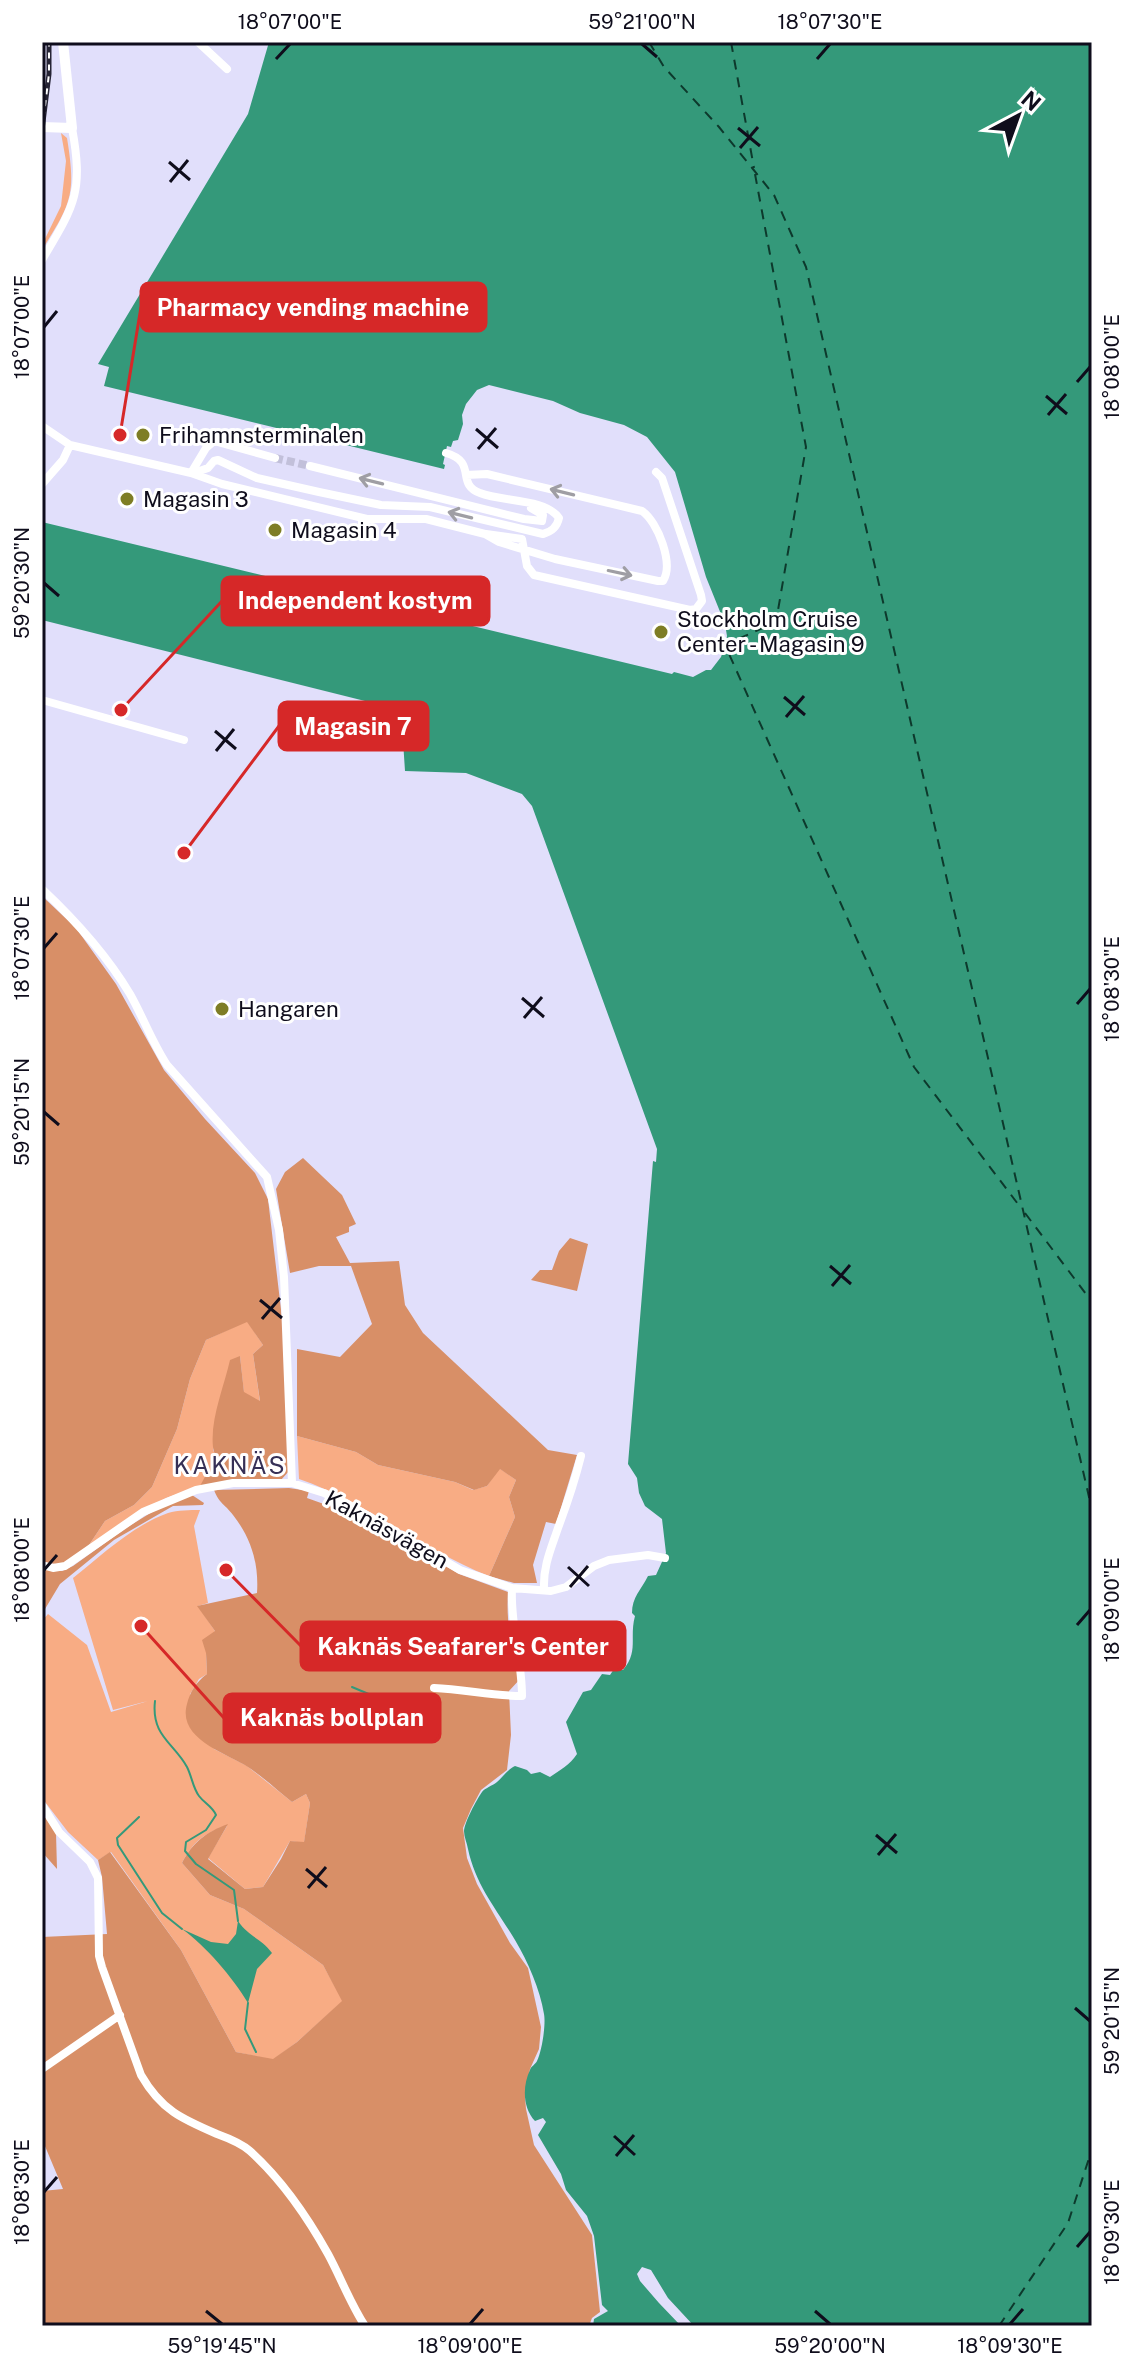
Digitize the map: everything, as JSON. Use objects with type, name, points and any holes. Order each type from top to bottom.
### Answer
[{"type":"main road","points":[[42,127],[67,128],[63,42]]},
{"type":"street","points":[[198,42],[227,69]]},
{"type":"street","points":[[42,260],[75,201],[78,183],[67,128]]},
{"type":"street","points":[[42,426],[70,445],[191,473],[222,484],[367,519],[426,519],[485,534],[499,542],[523,544],[555,559],[658,581],[666,577],[663,547],[645,512],[487,474],[466,475]]},
{"type":"street","points":[[191,473],[201,454],[214,441],[275,458]]},
{"type":"street","points":[[42,484],[70,445]]},
{"type":"street","points":[[310,466],[524,519],[539,521],[544,518],[540,512],[473,490],[463,461],[456,455],[446,453]]},
{"type":"street","points":[[191,473],[208,468],[218,460],[257,478],[373,504],[430,507],[543,534],[558,523],[559,518],[550,509],[511,501]]},
{"type":"street","points":[[523,544],[527,566],[534,575],[696,609],[702,601],[701,595],[662,478],[656,472]]},
{"type":"street","points":[[42,700],[184,740]]},
{"type":"street","points":[[42,889],[91,940],[112,967],[167,1065],[267,1177],[279,1230],[284,1277],[292,1483]]},
{"type":"street","points":[[544,1589],[543,1573],[548,1554],[581,1456]]},
{"type":"street","name":"Kaknäsvägen","points":[[42,1565],[53,1568],[65,1566],[143,1512],[206,1487],[233,1483],[292,1483],[346,1503],[460,1570],[512,1588],[551,1591],[566,1587],[594,1566],[609,1560],[648,1555],[665,1558]]},
{"type":"street","points":[[434,1688],[472,1690],[493,1696],[522,1696],[523,1672],[512,1617],[512,1588]]},
{"type":"street","points":[[42,1805],[59,1832],[90,1862],[98,1878],[99,1956],[141,2075],[154,2096],[169,2111],[249,2150],[279,2183],[314,2230],[365,2326]]},
{"type":"street","points":[[42,2069],[120,2015]]},
{"type":"shaded area","points":[[269,42],[1092,42],[1092,2326],[593,2326],[594,2319],[608,2311],[602,2305],[594,2236],[587,2216],[566,2190],[561,2174],[538,2135],[546,2122],[543,2118],[535,2121],[526,2104],[527,2077],[539,2057],[543,2038],[542,2005],[524,1957],[476,1874],[464,1831],[482,1792],[512,1768],[515,1766],[531,1774],[540,1772],[550,1777],[577,1754],[566,1722],[583,1692],[591,1690],[602,1674],[610,1675],[614,1669],[623,1670],[628,1663],[632,1650],[634,1602],[648,1576],[656,1575],[666,1553],[662,1519],[645,1506],[637,1478],[628,1464],[653,1161],[656,1162],[657,1149],[532,806],[522,794],[466,773],[405,771],[401,710],[42,620],[42,522],[672,674],[693,677],[711,670],[721,657],[727,636],[675,472],[647,437],[624,425],[580,413],[553,401],[489,385],[477,390],[466,404],[458,440],[453,441],[451,447],[447,446],[444,469],[104,386],[109,367],[98,364],[248,114]]},
{"type":"shaded area","points":[[61,133],[67,138],[71,185],[60,220],[42,250],[61,206],[66,161]]},
{"type":"shaded area","points":[[42,896],[76,928],[116,984],[164,1070],[255,1173],[268,1199],[284,1335],[289,1471],[281,1480],[200,1486],[207,1473],[219,1471],[213,1447],[214,1425],[230,1360],[240,1356],[244,1392],[260,1401],[253,1354],[263,1345],[247,1322],[206,1340],[190,1379],[177,1429],[152,1487],[134,1505],[105,1521],[87,1548],[62,1565],[42,1562]]},
{"type":"shaded area","points":[[303,1158],[342,1195],[356,1224],[349,1227],[349,1232],[336,1237],[350,1263],[399,1261],[405,1305],[423,1333],[548,1450],[577,1455],[556,1524],[546,1522],[533,1565],[537,1583],[514,1583],[489,1576],[515,1517],[509,1497],[516,1480],[500,1469],[487,1486],[474,1490],[455,1482],[378,1465],[356,1452],[297,1436],[297,1349],[340,1357],[372,1324],[351,1266],[319,1266],[290,1273],[276,1189],[285,1172]]},
{"type":"shaded area","points":[[570,1238],[588,1244],[577,1291],[531,1280],[540,1270],[552,1270],[559,1251]]},
{"type":"shaded area","points":[[247,1321],[263,1345],[253,1354],[260,1402],[244,1393],[240,1356],[213,1450],[220,1464],[219,1472],[200,1486],[166,1498],[124,1521],[87,1548],[105,1521],[134,1505],[152,1487],[177,1429],[190,1379],[206,1340]]},
{"type":"shaded area","points":[[297,1436],[356,1452],[378,1465],[455,1482],[473,1490],[487,1486],[499,1468],[516,1480],[509,1497],[515,1517],[489,1576],[441,1553],[348,1500],[299,1479]]},
{"type":"shaded area","points":[[289,1488],[309,1491],[307,1498],[362,1522],[365,1518],[459,1574],[508,1592],[510,1636],[521,1678],[509,1691],[511,1735],[507,1770],[481,1790],[463,1828],[467,1858],[477,1884],[510,1943],[528,1968],[541,2027],[539,2049],[530,2069],[526,2109],[534,2145],[592,2235],[600,2312],[592,2318],[589,2326],[42,2326],[42,2191],[63,2189],[42,2139],[42,1937],[107,1934],[98,1860],[110,1852],[181,1950],[236,2052],[273,2059],[297,2042],[342,2001],[323,1965],[244,1909],[210,1895],[182,1863],[200,1839],[228,1824],[208,1859],[245,1889],[263,1887],[290,1841],[304,1842],[310,1803],[306,1794],[292,1802],[248,1767],[196,1736],[186,1716],[192,1691],[207,1674],[202,1640],[215,1631],[197,1606],[257,1593],[257,1571],[249,1542],[214,1490]]},
{"type":"shaded area","points":[[192,1495],[203,1505],[173,1506],[114,1540],[60,1584],[42,1614],[42,1569],[62,1571],[73,1566],[157,1509]]},
{"type":"shaded area","points":[[200,1510],[194,1526],[208,1603],[198,1606],[215,1631],[206,1653],[207,1674],[199,1679],[190,1694],[214,1749],[247,1766],[292,1802],[306,1794],[310,1803],[304,1843],[290,1841],[263,1887],[245,1889],[208,1858],[227,1826],[200,1839],[182,1863],[210,1895],[244,1909],[323,1965],[343,2001],[273,2060],[236,2052],[181,1950],[111,1852],[98,1860],[68,1832],[42,1798],[42,1621],[48,1614],[87,1645],[111,1712],[148,1701],[113,1710],[73,1578],[142,1525],[172,1512]]},
{"type":"shaded area","points":[[42,1812],[56,1833],[57,1869],[42,1852]]},
{"type":"shaded area","points":[[238,1921],[272,1953],[257,1969],[248,2003],[218,1963],[182,1929],[211,1942],[228,1944],[236,1934]]},
{"type":"pier","points":[[642,2267],[651,2270],[668,2298],[694,2326],[681,2326],[659,2303],[640,2281],[637,2274]]},
{"type":"waterway","points":[[352,1687],[371,1695],[391,1697]]},
{"type":"waterway","points":[[155,1701],[156,1723],[160,1731],[187,1767],[195,1790],[216,1815],[206,1830],[186,1842],[185,1851],[196,1864],[234,1890],[238,1921]]},
{"type":"waterway","points":[[139,1817],[117,1838],[118,1845],[162,1913],[182,1929]]},
{"type":"waterway","points":[[248,2003],[245,2029],[256,2052]]},
{"type":"ferry route","points":[[649,42],[664,67],[719,127],[774,195],[806,267],[1092,1510]]},
{"type":"ferry route","points":[[731,42],[754,168]]},
{"type":"ferry route","points":[[755,174],[806,447],[776,622],[725,645],[914,1067],[1021,1208]]},
{"type":"ferry route","points":[[1025,1213],[1092,1302]]},
{"type":"ferry route","points":[[999,2326],[1068,2223],[1092,2149]]},
{"type":"tunnel","points":[[275,458],[310,466]]},
{"type":"railway","points":[[42,130],[49,74],[49,42]]},
{"type":"place","name":"Pharmacy vending machine","points":[[120,435]]},
{"type":"place","name":"Frihamnsterminalen","points":[[143,435]]},
{"type":"place","name":"Magasin 3","points":[[127,499]]},
{"type":"place","name":"Magasin 4","points":[[275,530]]},
{"type":"place","name":"Stockholm Cruise Center - Magasin 9","points":[[661,632]]},
{"type":"place","name":"Independent kostym","points":[[121,710]]},
{"type":"place","name":"Magasin 7","points":[[184,853]]},
{"type":"place","name":"Hangaren","points":[[222,1009]]},
{"type":"place","name":"Kaknäs Seafarer's Center","points":[[226,1570]]},
{"type":"place","name":"Kaknäs bollplan","points":[[141,1626]]},
{"type":"district","name":"KAKNÄS","points":[[230,1466]]}]
